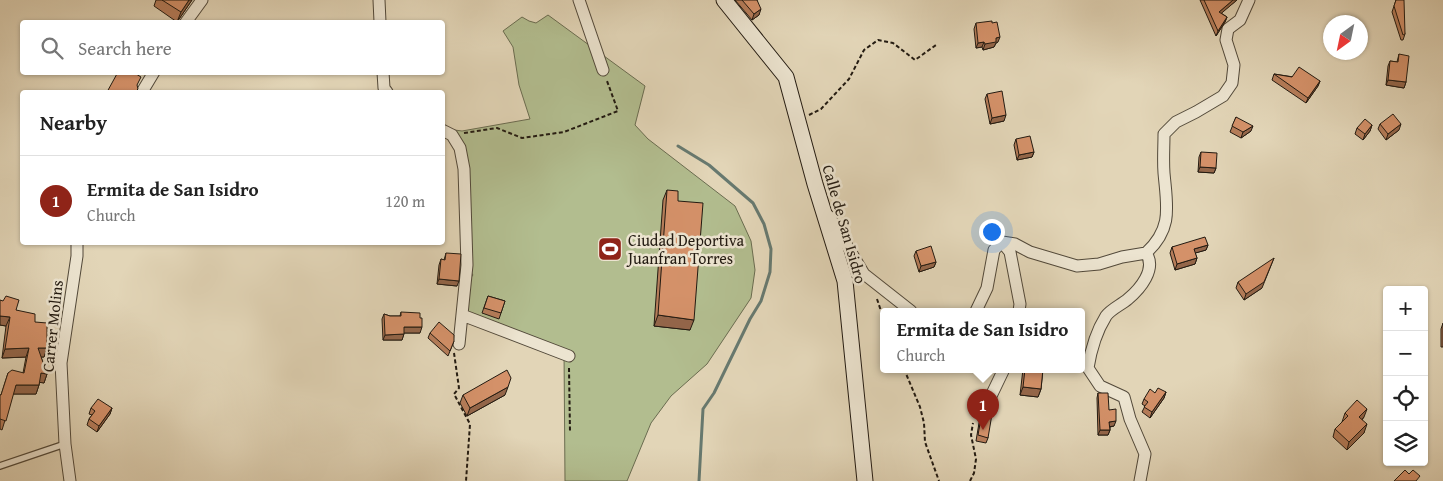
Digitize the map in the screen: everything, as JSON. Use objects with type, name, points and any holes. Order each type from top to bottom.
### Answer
[{"type":"street","points":[[187,20],[202,0]]},
{"type":"street","points":[[379,0],[380,20]]},
{"type":"street","points":[[579,0],[603,70]]},
{"type":"street","name":"Calle de San Isidro","points":[[724,0],[786,78],[845,281],[865,481]]},
{"type":"street","points":[[1002,242],[1015,244],[1030,252],[1077,266],[1099,264],[1122,257],[1146,253],[1156,244],[1166,226],[1168,202],[1164,172],[1164,134],[1176,122],[1223,96],[1232,83],[1234,65],[1226,40],[1228,29],[1240,20],[1249,0]]},
{"type":"street","points":[[143,90],[152,75]]},
{"type":"street","points":[[383,75],[386,90]]},
{"type":"street","points":[[447,133],[460,148],[464,169],[467,265],[459,344]]},
{"type":"street","points":[[822,204],[864,274],[907,308]]},
{"type":"street","points":[[977,308],[987,288],[994,250],[1002,242]]},
{"type":"street","points":[[1002,242],[1010,252],[1019,308]]},
{"type":"street","name":"Carrer Molins","points":[[70,481],[65,444],[61,363],[77,245]]},
{"type":"street","points":[[1140,481],[1145,454],[1130,419],[1124,398],[1100,386],[1088,368],[1090,352],[1097,332],[1108,314],[1130,298],[1144,281],[1150,266],[1150,258],[1146,253]]},
{"type":"street","points":[[462,315],[569,356]]},
{"type":"street","points":[[983,417],[1002,373]]},
{"type":"lane","points":[[0,466],[65,444]]},
{"type":"path","points":[[798,121],[821,109],[849,79],[864,50],[878,40],[893,43],[914,60],[936,45]]},
{"type":"path","points":[[447,133],[497,128],[522,138],[564,132],[618,111],[603,70]]},
{"type":"path","points":[[459,344],[453,354],[459,388],[454,394],[470,424],[466,481]]},
{"type":"path","points":[[569,356],[570,433]]},
{"type":"path","points":[[906,373],[920,407],[924,423],[925,442],[939,481]]},
{"type":"path","points":[[970,481],[974,473],[976,459],[971,435],[974,417],[983,417]]},
{"type":"green space","name":"Ciudad Deportiva Juanfran Torres","points":[[548,15],[645,86],[635,125],[648,139],[735,206],[751,241],[755,270],[751,298],[707,364],[671,396],[651,423],[627,481],[565,481],[564,350],[476,321],[466,310],[469,280],[473,275],[470,271],[465,156],[447,129],[462,131],[530,119],[519,85],[513,47],[503,31],[522,17],[536,23]]},
{"type":"building","points":[[162,0],[189,0],[181,12]]},
{"type":"building","points":[[742,0],[757,0],[761,9],[754,14]]},
{"type":"building","points":[[1204,0],[1233,0],[1219,12],[1227,17],[1218,31]]},
{"type":"building","points":[[1396,0],[1404,0],[1405,34],[1403,35],[1394,6]]},
{"type":"building","points":[[992,21],[992,23],[997,22],[1000,37],[996,38],[996,42],[978,43],[976,23]]},
{"type":"building","points":[[1399,54],[1409,56],[1406,82],[1388,80],[1390,61],[1398,62]]},
{"type":"building","points":[[1299,67],[1320,81],[1308,98],[1274,74],[1292,77]]},
{"type":"building","points":[[116,75],[138,75],[141,77],[137,90],[108,90]]},
{"type":"building","points":[[1002,91],[1006,115],[992,118],[987,94]]},
{"type":"building","points":[[1393,114],[1401,124],[1388,134],[1380,124]]},
{"type":"building","points":[[1236,117],[1253,126],[1243,132],[1232,126]]},
{"type":"building","points":[[1365,119],[1372,125],[1365,134],[1357,128]]},
{"type":"building","points":[[1030,136],[1034,152],[1019,155],[1016,139]]},
{"type":"building","points":[[1201,152],[1217,153],[1216,168],[1200,167]]},
{"type":"building","points":[[667,190],[678,191],[678,201],[703,203],[694,320],[658,315]]},
{"type":"building","points":[[1205,237],[1208,245],[1194,249],[1197,258],[1177,264],[1172,247]]},
{"type":"building","points":[[931,246],[936,262],[921,266],[916,251]]},
{"type":"building","points":[[446,253],[461,254],[459,281],[439,279],[441,259],[445,260]]},
{"type":"building","points":[[1274,258],[1264,282],[1246,294],[1238,282]]},
{"type":"building","points":[[6,296],[19,300],[16,310],[35,314],[35,322],[47,323],[47,348],[38,348],[47,374],[41,373],[39,385],[16,385],[6,421],[0,419],[0,395],[8,373],[12,370],[24,373],[29,348],[5,349],[10,317],[0,316],[0,300],[3,301]]},
{"type":"building","points":[[488,296],[505,301],[501,313],[484,308]]},
{"type":"building","points":[[401,312],[420,313],[422,327],[404,327],[404,334],[385,335],[384,314],[401,316]]},
{"type":"building","points":[[439,322],[454,335],[450,351],[430,333]]},
{"type":"building","points":[[507,370],[511,378],[508,387],[470,408],[463,395]]},
{"type":"building","points":[[1025,373],[1043,373],[1041,389],[1023,387]]},
{"type":"building","points":[[1158,388],[1166,392],[1152,412],[1144,407],[1148,402],[1144,399],[1150,389],[1155,393]]},
{"type":"building","points":[[1098,393],[1108,393],[1109,410],[1116,409],[1116,421],[1109,422],[1110,430],[1100,430]]},
{"type":"building","points":[[98,399],[112,408],[99,426],[89,419],[95,411],[91,408]]},
{"type":"building","points":[[1357,400],[1367,409],[1359,417],[1367,424],[1349,442],[1335,429],[1348,416],[1345,413]]},
{"type":"building","points":[[992,414],[988,438],[978,435],[981,418],[987,419]]},
{"type":"building","points":[[1405,470],[1409,474],[1413,470],[1420,476],[1416,481],[1394,481]]},
{"type":"waterway","points":[[678,146],[709,165],[753,203],[764,224],[771,249],[770,272],[761,301],[750,319],[714,393],[703,409],[699,481]]},
{"type":"place","name":"Ciudad Deportiva Juanfran Torres","points":[[610,249]]},
{"type":"place","name":"Ermita de San Isidro","points":[[983,430]]}]
